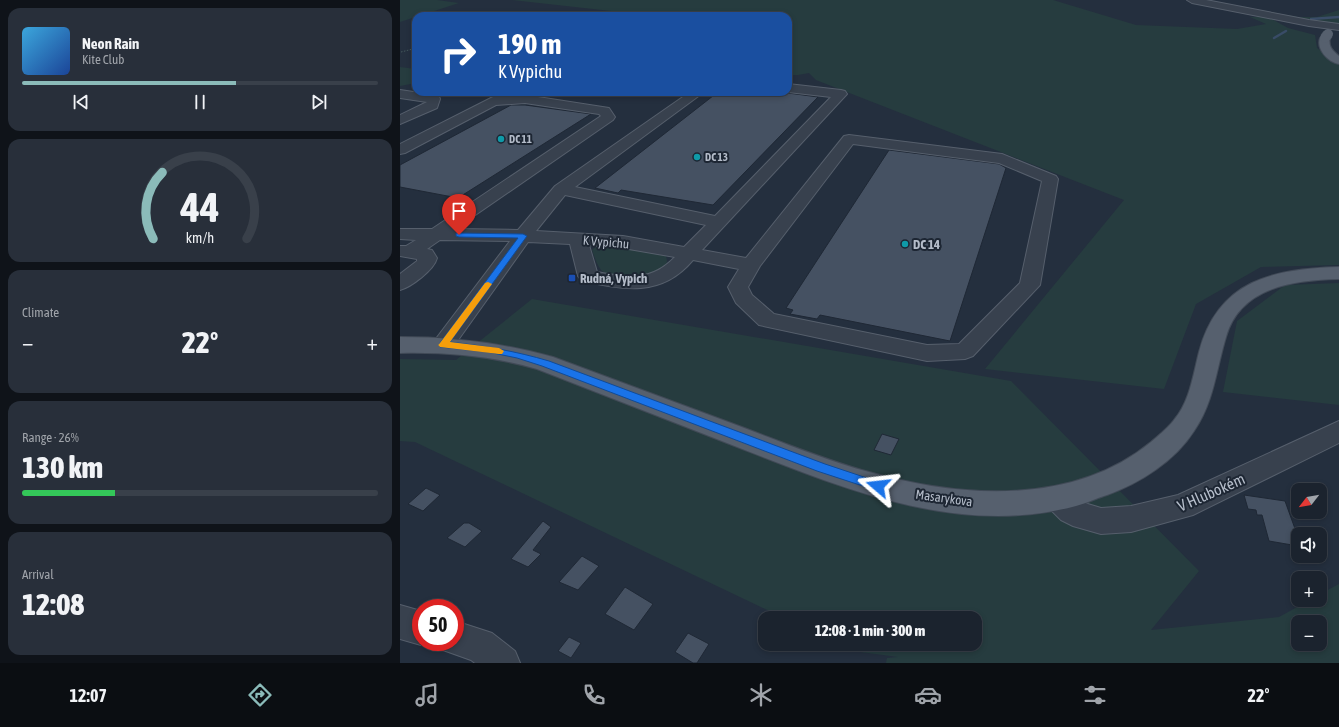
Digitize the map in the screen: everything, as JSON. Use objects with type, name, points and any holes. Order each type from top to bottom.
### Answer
[{"type":"main road","points":[[1332,32],[1323,42],[1324,46],[1339,61]]},
{"type":"main road","name":"Masarykova","points":[[400,345],[443,345],[488,349],[518,355],[546,363],[821,467],[889,489],[938,500],[982,503],[1018,503],[1058,498],[1108,482],[1127,473],[1156,455],[1188,422],[1203,390],[1215,335],[1222,318],[1234,304],[1248,293],[1267,284],[1283,279],[1302,275],[1339,274]]},
{"type":"street","points":[[1192,0],[1309,23],[1332,32]]},
{"type":"street","points":[[578,239],[588,276],[622,284],[649,282],[670,272],[841,94],[792,88]]},
{"type":"street","points":[[400,94],[412,96]]},
{"type":"street","points":[[400,120],[432,105],[434,99],[414,96]]},
{"type":"street","points":[[443,345],[523,236],[561,189],[692,96]]},
{"type":"street","points":[[400,150],[493,101],[533,100],[604,111],[608,117],[434,234],[405,251]]},
{"type":"street","points":[[849,139],[1002,159],[1050,179],[1030,285],[965,351],[927,353],[767,320],[743,298],[738,287],[751,266],[849,139]]},
{"type":"street","points":[[561,189],[719,222]]},
{"type":"street","name":"K Vypichu","points":[[400,234],[523,236],[623,242],[751,266]]},
{"type":"street","points":[[400,284],[426,263],[427,258],[425,254],[405,251]]},
{"type":"street","name":"V Hlubokém","points":[[1058,498],[1071,510],[1084,517],[1101,521],[1131,519],[1183,506],[1339,431]]},
{"type":"street","points":[[400,622],[412,625]]},
{"type":"street","points":[[464,641],[480,645],[503,663]]},
{"type":"path","points":[[401,52],[412,49]]},
{"type":"green space","points":[[400,0],[437,0],[459,3],[431,12],[412,12],[412,18],[400,22]]},
{"type":"green space","points":[[512,0],[1053,0],[1136,25],[1237,29],[1266,24],[1250,17],[1268,17],[1288,28],[1315,35],[1317,48],[1339,64],[1339,265],[1261,267],[1196,304],[1164,389],[985,369],[1124,200],[816,80],[809,73],[792,75],[792,12],[620,12]]},
{"type":"green space","points":[[1206,0],[1298,17],[1317,17],[1339,10],[1339,25],[1330,26]]},
{"type":"green space","points":[[400,67],[412,68],[412,84],[400,86]]},
{"type":"green space","points":[[600,244],[665,255],[667,263],[663,269],[654,273],[643,276],[618,277],[601,270],[592,250]]},
{"type":"green space","points":[[1339,283],[1339,405],[1223,392],[1237,321],[1285,285]]},
{"type":"green space","points":[[532,299],[1011,381],[1199,571],[1151,630],[1279,617],[1297,607],[1327,607],[1327,590],[1339,584],[1339,663],[886,663],[887,658],[898,657],[853,651],[982,651],[982,611],[769,611],[415,442],[400,441],[400,359],[456,360]]},
{"type":"building","name":"DC 13","points":[[792,94],[818,97],[713,205],[621,190],[618,193],[595,188],[713,96],[792,96]]},
{"type":"building","name":"DC 11","points":[[511,105],[525,105],[591,114],[458,198],[400,187],[400,165]]},
{"type":"building","name":"DC 14","points":[[889,150],[999,164],[1006,168],[950,341],[820,315],[817,319],[790,314],[793,310],[786,308]]},
{"type":"building","points":[[882,434],[899,439],[891,455],[874,450]]},
{"type":"building","points":[[426,488],[440,495],[423,511],[408,504]]},
{"type":"building","points":[[1244,495],[1285,501],[1294,527],[1291,527],[1291,545],[1269,541],[1262,515],[1257,515],[1256,510],[1248,509]]},
{"type":"building","points":[[543,521],[551,527],[533,550],[541,554],[528,567],[511,559]]},
{"type":"building","points":[[464,523],[469,523],[482,531],[465,547],[447,538]]},
{"type":"building","points":[[582,556],[599,566],[578,590],[559,582]]},
{"type":"building","points":[[625,587],[653,604],[634,630],[605,614]]},
{"type":"building","points":[[688,633],[709,644],[697,663],[693,663],[675,652]]},
{"type":"building","points":[[569,637],[581,643],[571,658],[558,651]]},
{"type":"waterway","points":[[1311,19],[1339,17]]},
{"type":"waterway","points":[[1274,38],[1286,31]]},
{"type":"slow traffic","points":[[488,284],[443,345],[466,346],[499,351]]},
{"type":"place","name":"DC 11","points":[[501,139]]},
{"type":"place","name":"DC 13","points":[[697,157]]},
{"type":"place","name":"DC 14","points":[[905,244]]},
{"type":"place","name":"Rudná, Vypich","points":[[572,278]]},
{"type":"route","points":[[459,235],[523,236],[443,345],[488,349],[518,355],[546,363],[821,467],[878,486]]}]
